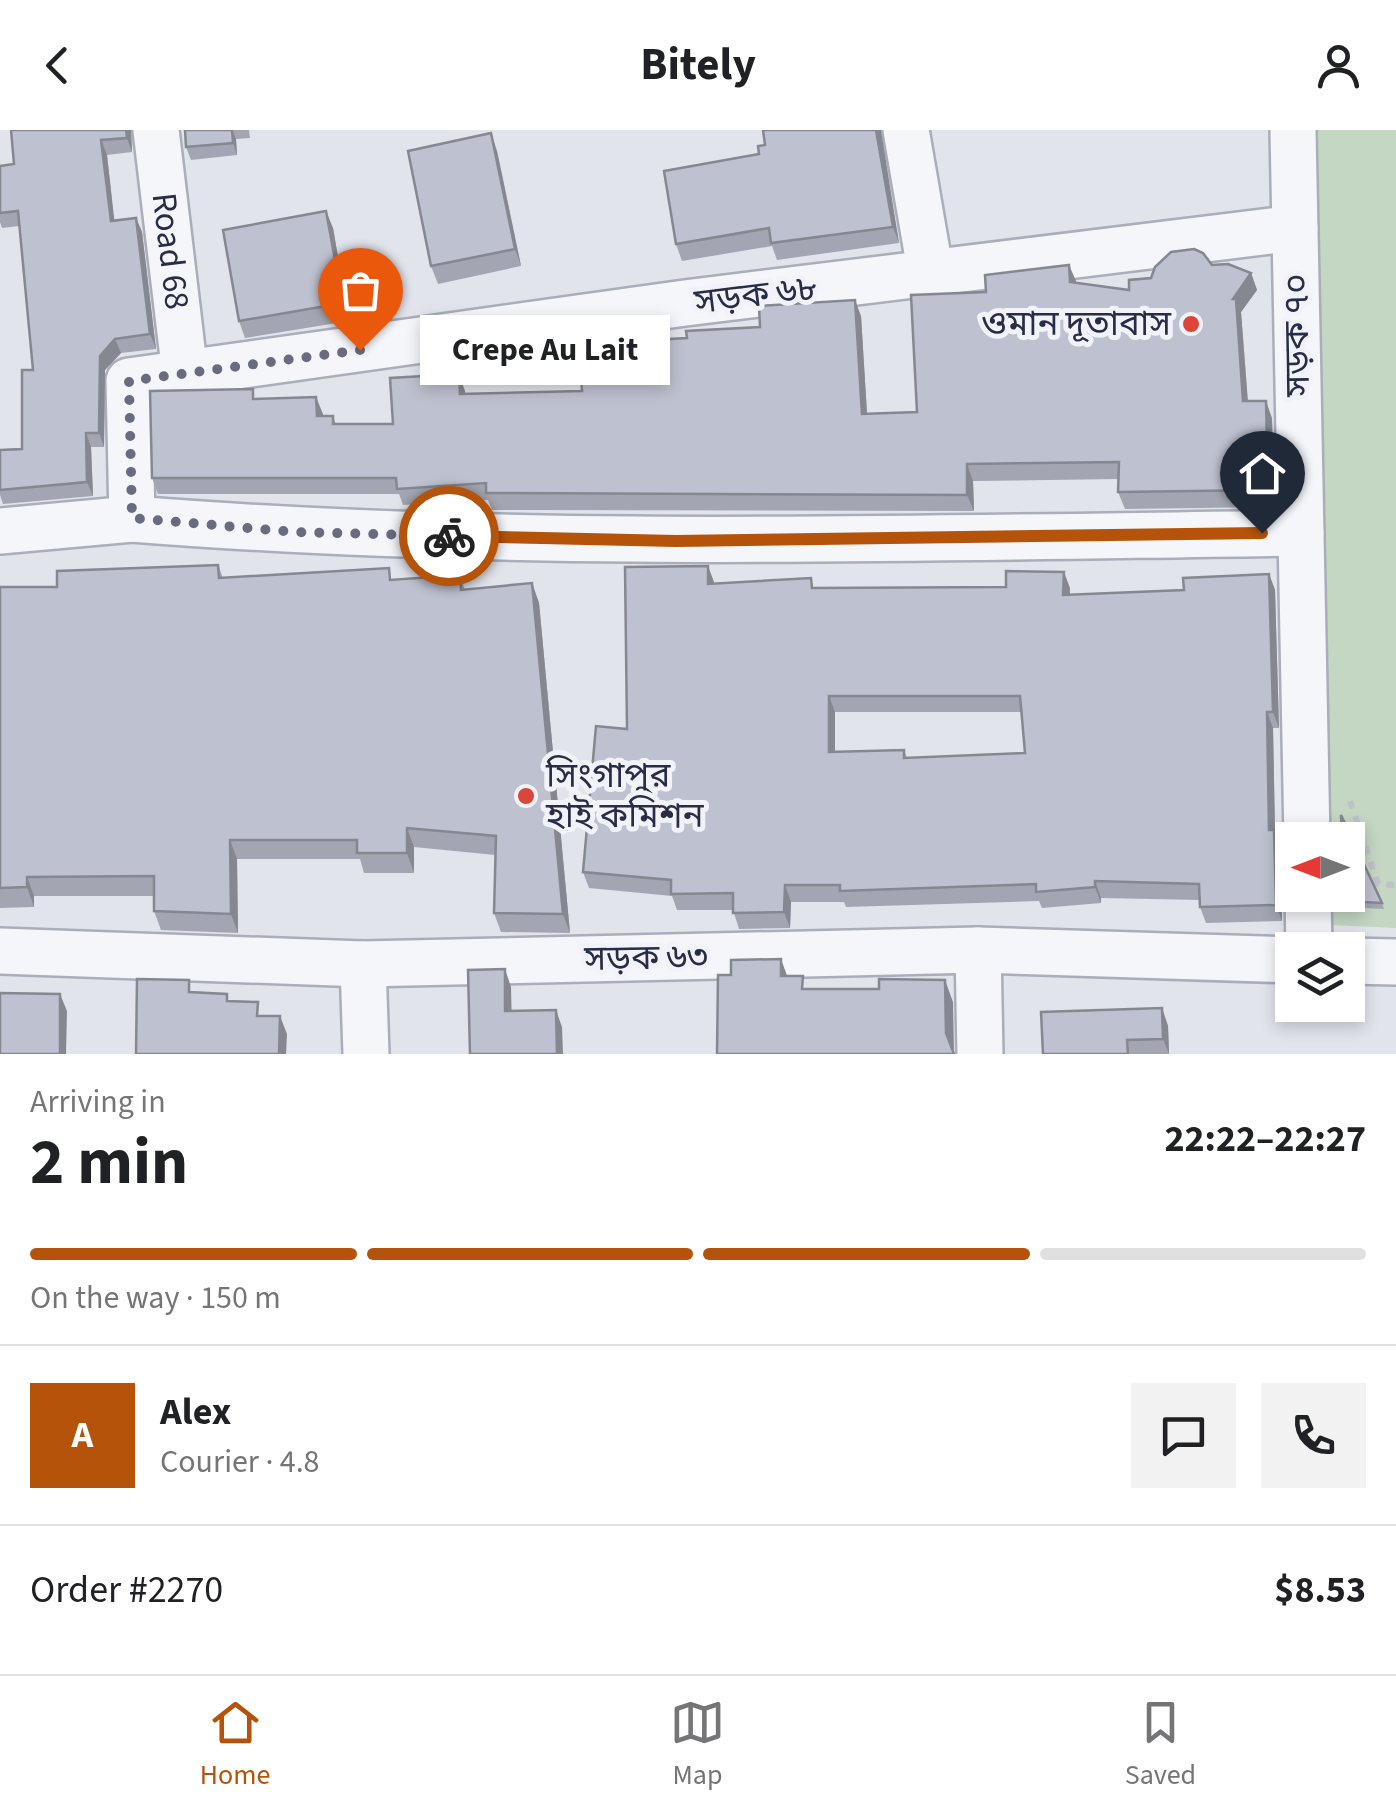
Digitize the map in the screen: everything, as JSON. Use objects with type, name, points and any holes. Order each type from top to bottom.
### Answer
[{"type":"street","name":"Road 68","points":[[156,130],[185,374]]},
{"type":"street","points":[[906,130],[931,275]]},
{"type":"street","name":"সড়ক ৭০","points":[[1292,130],[1307,822]]},
{"type":"street","name":"সড়ক ৬৮","points":[[132,518],[129,381],[685,303],[1294,228]]},
{"type":"street","points":[[0,531],[132,518],[295,532],[676,541],[1300,533]]},
{"type":"street","points":[[978,950],[980,1054]]},
{"type":"street","name":"সড়ক ৬৩","points":[[0,951],[363,964],[978,950],[1275,959]]},
{"type":"street","points":[[1365,961],[1396,962]]},
{"type":"street","points":[[363,964],[366,1054]]},
{"type":"green space","points":[[1312,130],[1396,130],[1396,928],[1330,925],[1330,912],[1365,912],[1365,822],[1328,822]]},
{"type":"building","points":[[11,130],[126,130],[127,138],[101,140],[111,221],[136,218],[150,334],[115,339],[100,356],[99,433],[86,433],[87,482],[0,490],[0,450],[22,449],[22,370],[33,370],[18,211],[0,213],[0,166],[14,164]]},
{"type":"building","points":[[185,130],[232,130],[233,143],[186,147]]},
{"type":"building","points":[[763,130],[876,130],[893,227],[771,243],[769,228],[676,244],[664,171],[759,154],[758,146],[765,145]]},
{"type":"building","points":[[491,133],[515,249],[431,266],[408,151]]},
{"type":"building","points":[[326,211],[343,303],[239,321],[223,230]]},
{"type":"building","points":[[1194,249],[1212,265],[1228,264],[1251,273],[1233,299],[1243,401],[1266,401],[1268,490],[1118,492],[1119,462],[967,464],[967,495],[486,493],[486,483],[397,489],[396,478],[152,478],[150,391],[253,389],[253,399],[316,397],[317,416],[333,416],[333,424],[393,424],[390,378],[459,374],[460,394],[582,391],[579,344],[687,338],[686,331],[760,327],[759,306],[855,300],[862,414],[917,412],[911,295],[986,292],[985,275],[1069,265],[1070,282],[1129,290],[1129,280],[1151,278],[1155,267],[1171,252]]},
{"type":"building","points":[[218,565],[219,578],[389,568],[390,580],[460,575],[461,590],[532,583],[563,914],[494,913],[496,836],[407,828],[407,853],[357,853],[357,840],[230,840],[231,914],[154,911],[154,876],[27,877],[27,887],[0,888],[0,587],[57,587],[57,571]]},
{"type":"building","points":[[708,566],[708,584],[811,578],[812,588],[1006,587],[1006,571],[1064,572],[1063,595],[1184,590],[1183,578],[1269,574],[1273,712],[1267,712],[1269,830],[1274,830],[1275,905],[1200,907],[1199,884],[1095,881],[1095,887],[1036,892],[1036,884],[840,891],[840,885],[785,885],[784,912],[733,913],[733,893],[671,894],[671,880],[583,872],[596,726],[627,729],[625,567]],"holes":[[[829,696],[1020,696],[1025,753],[904,758],[904,750],[829,752]]]},
{"type":"building","points":[[1365,867],[1382,903],[1365,902]]},
{"type":"building","points":[[781,959],[781,976],[803,976],[802,989],[879,989],[879,979],[945,980],[946,1033],[954,1054],[717,1054],[718,975],[731,975],[731,960]]},
{"type":"building","points":[[505,969],[505,1011],[556,1010],[557,1054],[470,1054],[468,970]]},
{"type":"building","points":[[137,979],[189,980],[189,992],[227,994],[227,1001],[258,1002],[257,1016],[280,1016],[279,1054],[136,1054]]},
{"type":"building","points":[[0,993],[60,994],[60,1054],[0,1054]]},
{"type":"building","points":[[1162,1008],[1163,1039],[1127,1040],[1128,1054],[1043,1054],[1041,1012]]},
{"type":"way so far","points":[[360,350],[129,381],[132,518],[295,532],[449,536]]},
{"type":"place","name":"ওমান দূতাবাস","points":[[1191,324]]},
{"type":"place","name":"Crepe Au Lait","points":[[360,350]]},
{"type":"place","name":"সিংগাপুর হাই কমিশন","points":[[526,796]]},
{"type":"route","points":[[449,536],[676,541],[1262,533]]}]
